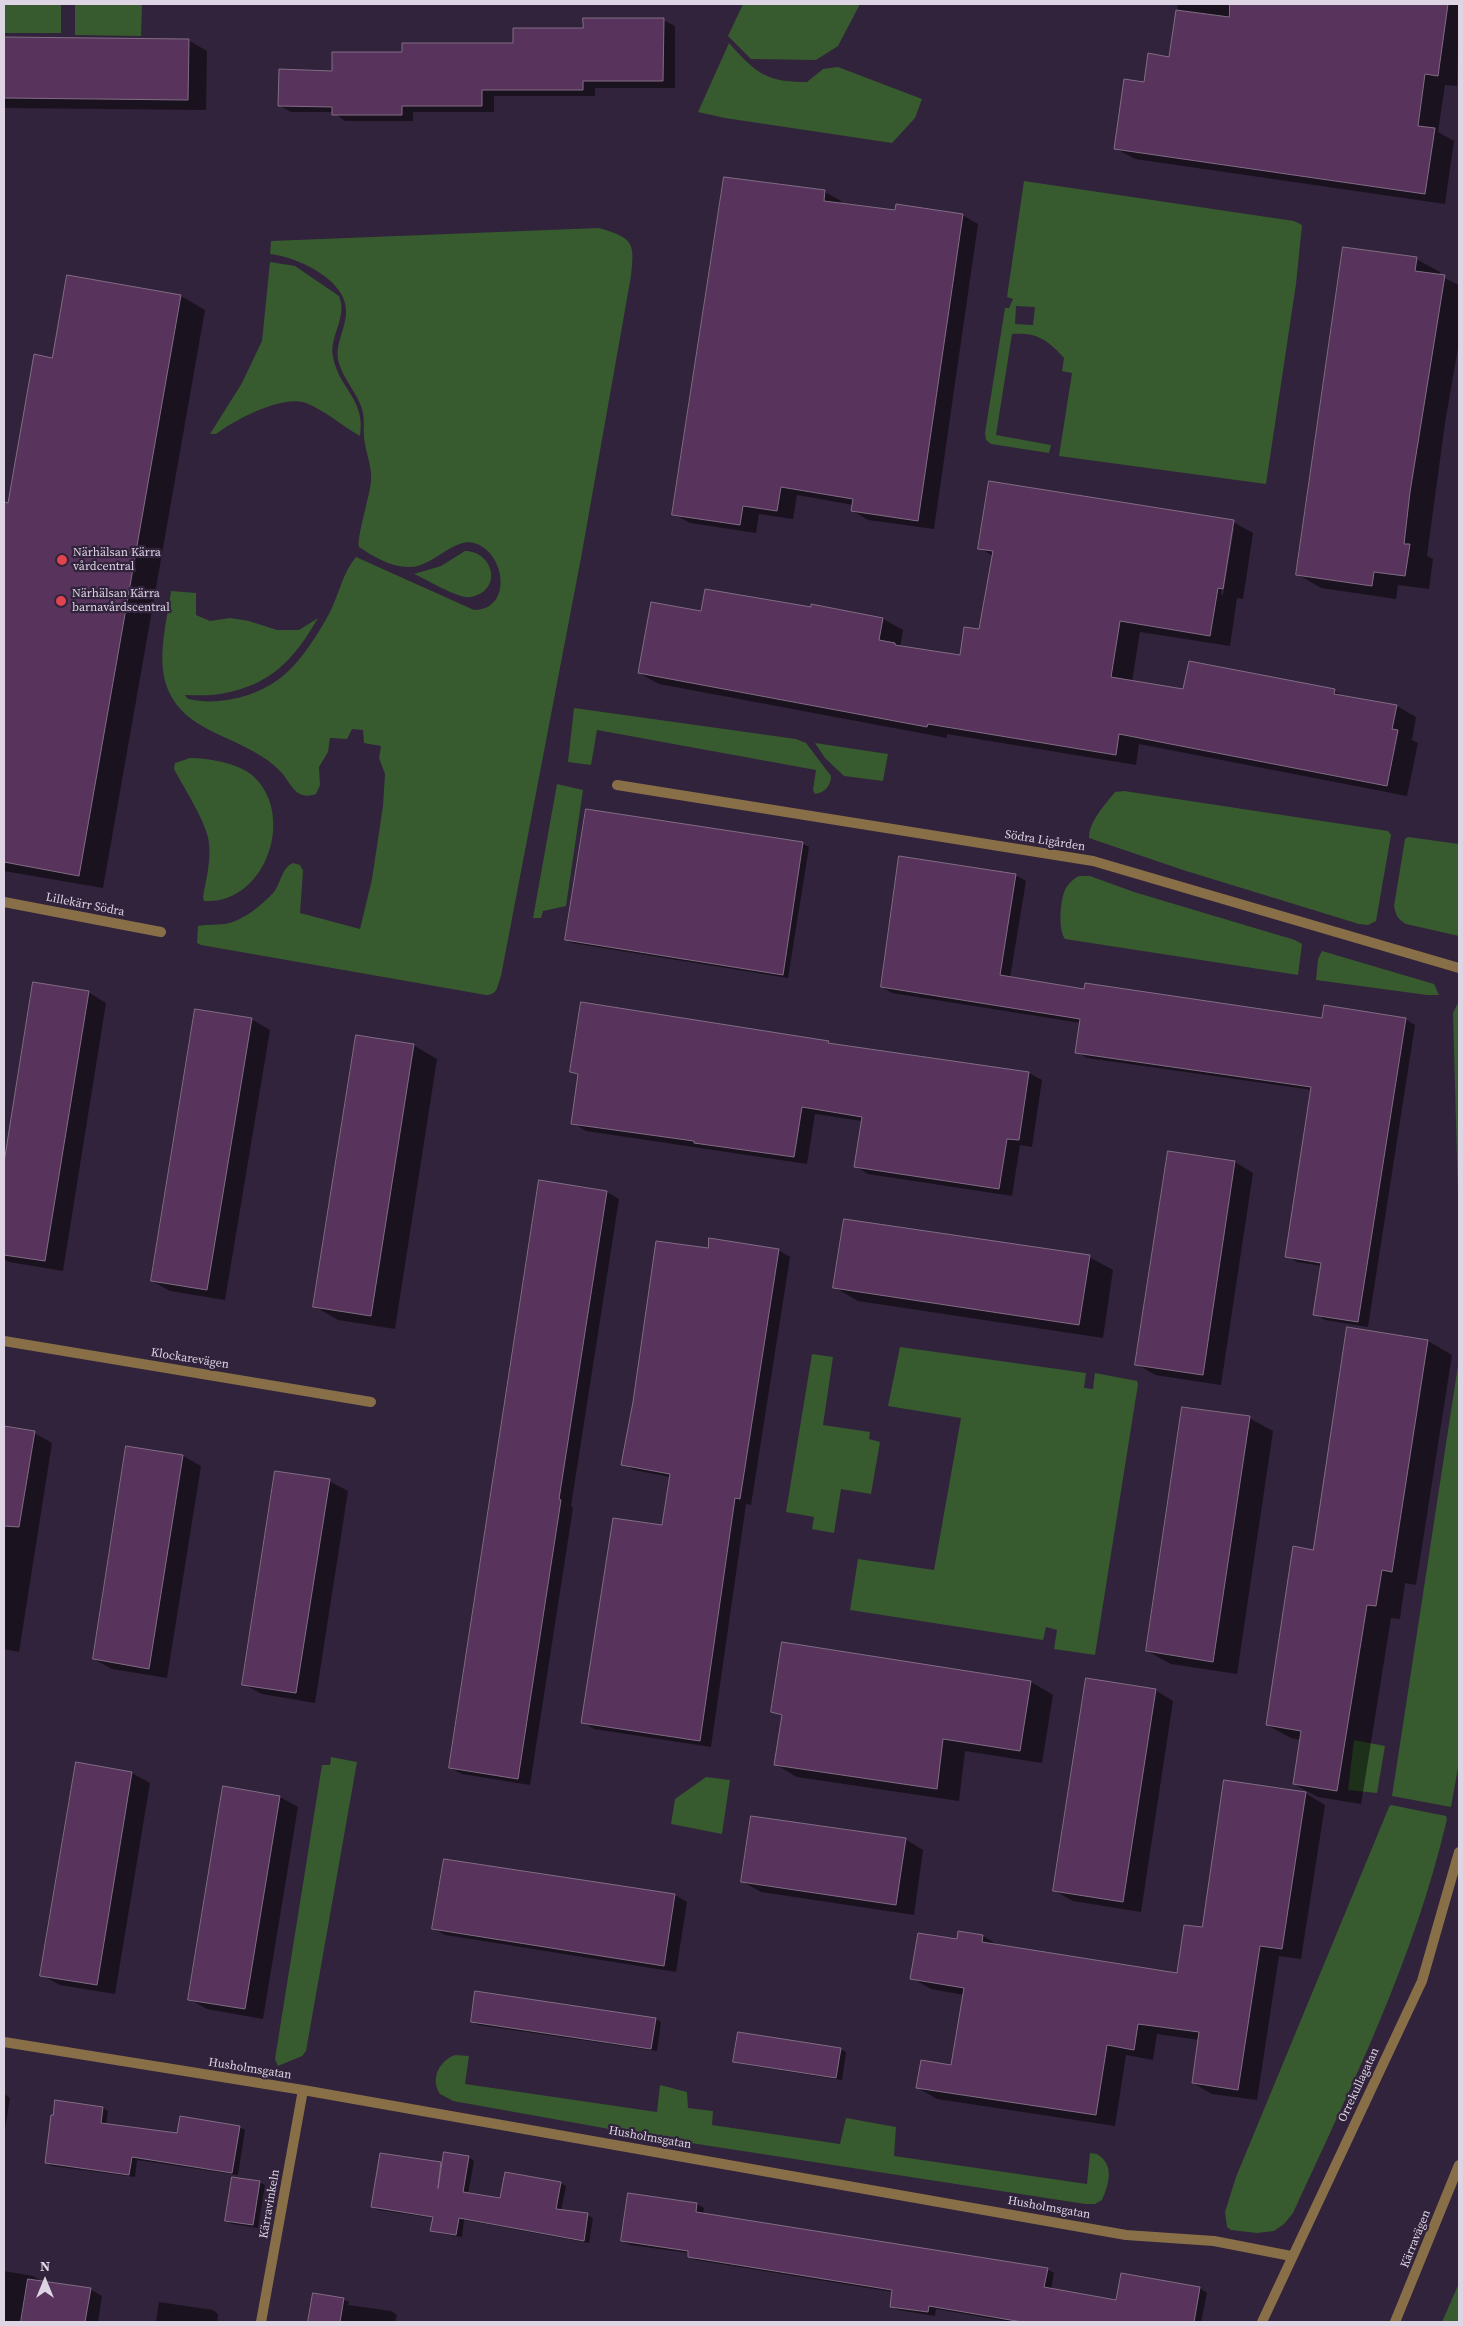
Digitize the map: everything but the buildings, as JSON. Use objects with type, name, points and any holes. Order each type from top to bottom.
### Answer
[{"type":"street","name":"Södra Ligården","points":[[617,785],[1093,861],[1459,968]]},
{"type":"street","name":"Lillekärr Södra","points":[[4,902],[161,932]]},
{"type":"street","name":"Klockarevägen","points":[[4,1341],[372,1402]]},
{"type":"street","name":"Orrekullagatan","points":[[1262,2322],[1291,2256],[1422,1981],[1459,1852]]},
{"type":"street","name":"Husholmsgatan","points":[[4,2042],[303,2090],[1126,2235],[1214,2241],[1291,2256]]},
{"type":"street","name":"Kärravinkeln","points":[[261,2322],[303,2090]]},
{"type":"street","name":"Kärravägen","points":[[1395,2322],[1459,2165]]},
{"type":"green space","points":[[4,4],[61,4],[61,33],[4,33]]},
{"type":"green space","points":[[75,4],[142,4],[141,36],[75,35]]},
{"type":"green space","points":[[743,4],[860,4],[838,46],[816,60],[751,59],[728,36]]},
{"type":"green space","points":[[729,43],[754,69],[771,78],[793,82],[807,82],[823,69],[838,67],[922,99],[915,118],[892,143],[725,118],[698,112]]},
{"type":"green space","points":[[1024,181],[1294,221],[1302,225],[1296,284],[1266,484],[1059,456],[1072,373],[1062,371],[1064,358],[1053,346],[1041,338],[1028,334],[1012,334],[996,435],[1051,445],[1049,453],[991,444],[986,440],[985,433],[1005,308],[1009,308],[1013,299],[1007,297]],"holes":[[[1016,306],[1035,307],[1033,325],[1015,324]]]},
{"type":"green space","points":[[599,228],[619,235],[629,243],[632,249],[631,276],[581,558],[497,989],[490,995],[486,995],[197,943],[198,926],[225,924],[239,920],[252,912],[274,892],[286,868],[293,863],[300,865],[303,871],[300,913],[360,929],[372,879],[383,806],[385,774],[379,758],[381,746],[364,743],[363,730],[352,729],[347,739],[330,738],[328,752],[319,767],[320,785],[316,794],[303,795],[295,790],[281,772],[266,759],[209,730],[186,715],[169,692],[163,668],[163,642],[171,591],[196,593],[196,615],[210,621],[230,618],[249,621],[277,630],[299,630],[318,618],[289,659],[267,677],[238,690],[220,694],[185,695],[188,699],[212,701],[236,698],[259,691],[279,679],[301,658],[330,612],[344,576],[356,557],[474,610],[487,607],[495,601],[500,591],[501,580],[493,557],[485,548],[474,543],[459,544],[427,562],[411,567],[390,564],[359,547],[359,536],[371,476],[364,439],[362,411],[338,359],[338,347],[346,315],[345,303],[340,292],[320,273],[294,260],[270,254],[271,241]]},
{"type":"green space","points":[[270,262],[295,266],[339,296],[341,311],[332,349],[333,357],[341,378],[356,403],[361,423],[360,436],[320,410],[306,403],[296,401],[272,405],[234,422],[216,434],[210,434],[242,383],[262,341]]},
{"type":"green space","points":[[465,551],[482,557],[491,571],[488,587],[481,593],[466,597],[414,574],[441,566]]},
{"type":"green space","points":[[574,708],[796,739],[806,743],[831,776],[830,783],[824,791],[815,794],[813,790],[816,770],[597,730],[591,765],[568,762]]},
{"type":"green space","points":[[815,743],[888,754],[883,781],[844,776],[825,758]]},
{"type":"green space","points":[[190,758],[222,762],[246,771],[252,775],[265,792],[272,812],[273,833],[268,854],[258,873],[244,888],[226,898],[204,901],[209,843],[200,816],[174,769],[175,763]]},
{"type":"green space","points":[[557,784],[583,790],[566,906],[543,911],[541,918],[533,918]]},
{"type":"green space","points":[[1124,791],[1388,831],[1391,835],[1376,921],[1368,925],[1359,924],[1183,870],[1089,838],[1092,825],[1102,808],[1115,792]]},
{"type":"green space","points":[[1408,837],[1459,844],[1459,936],[1406,924],[1399,919],[1394,906],[1405,839]]},
{"type":"green space","points":[[1079,876],[1090,876],[1134,892],[1295,940],[1302,944],[1298,975],[1065,939],[1061,929],[1062,901],[1065,890]]},
{"type":"green space","points":[[1322,951],[1434,984],[1439,995],[1316,980],[1318,959]]},
{"type":"green space","points":[[1459,1001],[1459,1233],[1453,1013]]},
{"type":"green space","points":[[900,1347],[1086,1373],[1084,1388],[1093,1389],[1095,1373],[1137,1381],[1095,1655],[1054,1649],[1057,1630],[1046,1627],[1043,1640],[850,1610],[858,1559],[934,1570],[961,1418],[888,1406]]},
{"type":"green space","points":[[812,1354],[833,1357],[823,1425],[870,1432],[869,1439],[880,1442],[871,1494],[841,1489],[834,1533],[812,1529],[814,1517],[786,1512]]},
{"type":"green space","points":[[1459,1359],[1459,1762],[1451,1807],[1392,1796]]},
{"type":"green space","points":[[1354,1740],[1385,1746],[1377,1793],[1348,1790]]},
{"type":"green space","points":[[331,1757],[357,1762],[306,2051],[302,2056],[278,2066],[275,2059],[322,1765],[330,1765]]},
{"type":"green space","points":[[706,1777],[730,1780],[722,1834],[671,1824],[675,1799]]},
{"type":"green space","points":[[1391,1805],[1446,1816],[1447,1819],[1434,1870],[1400,1971],[1359,2068],[1293,2213],[1284,2224],[1274,2231],[1257,2233],[1231,2230],[1227,2227],[1225,2212],[1236,2177]]},
{"type":"green space","points":[[455,2055],[469,2056],[465,2084],[657,2112],[660,2085],[687,2092],[688,2108],[713,2111],[712,2125],[840,2144],[846,2118],[896,2127],[894,2156],[1087,2184],[1090,2153],[1097,2154],[1103,2158],[1108,2169],[1107,2188],[1102,2200],[1095,2204],[1085,2204],[665,2139],[453,2101],[440,2094],[437,2088],[436,2077],[444,2062]]},
{"type":"green space","points":[[1459,2283],[1459,2322],[1442,2322]]},
{"type":"place","name":"Närhälsan Kärra vårdcentral","points":[[62,560]]},
{"type":"place","name":"Närhälsan Kärra barnavårdscentral","points":[[61,601]]}]
